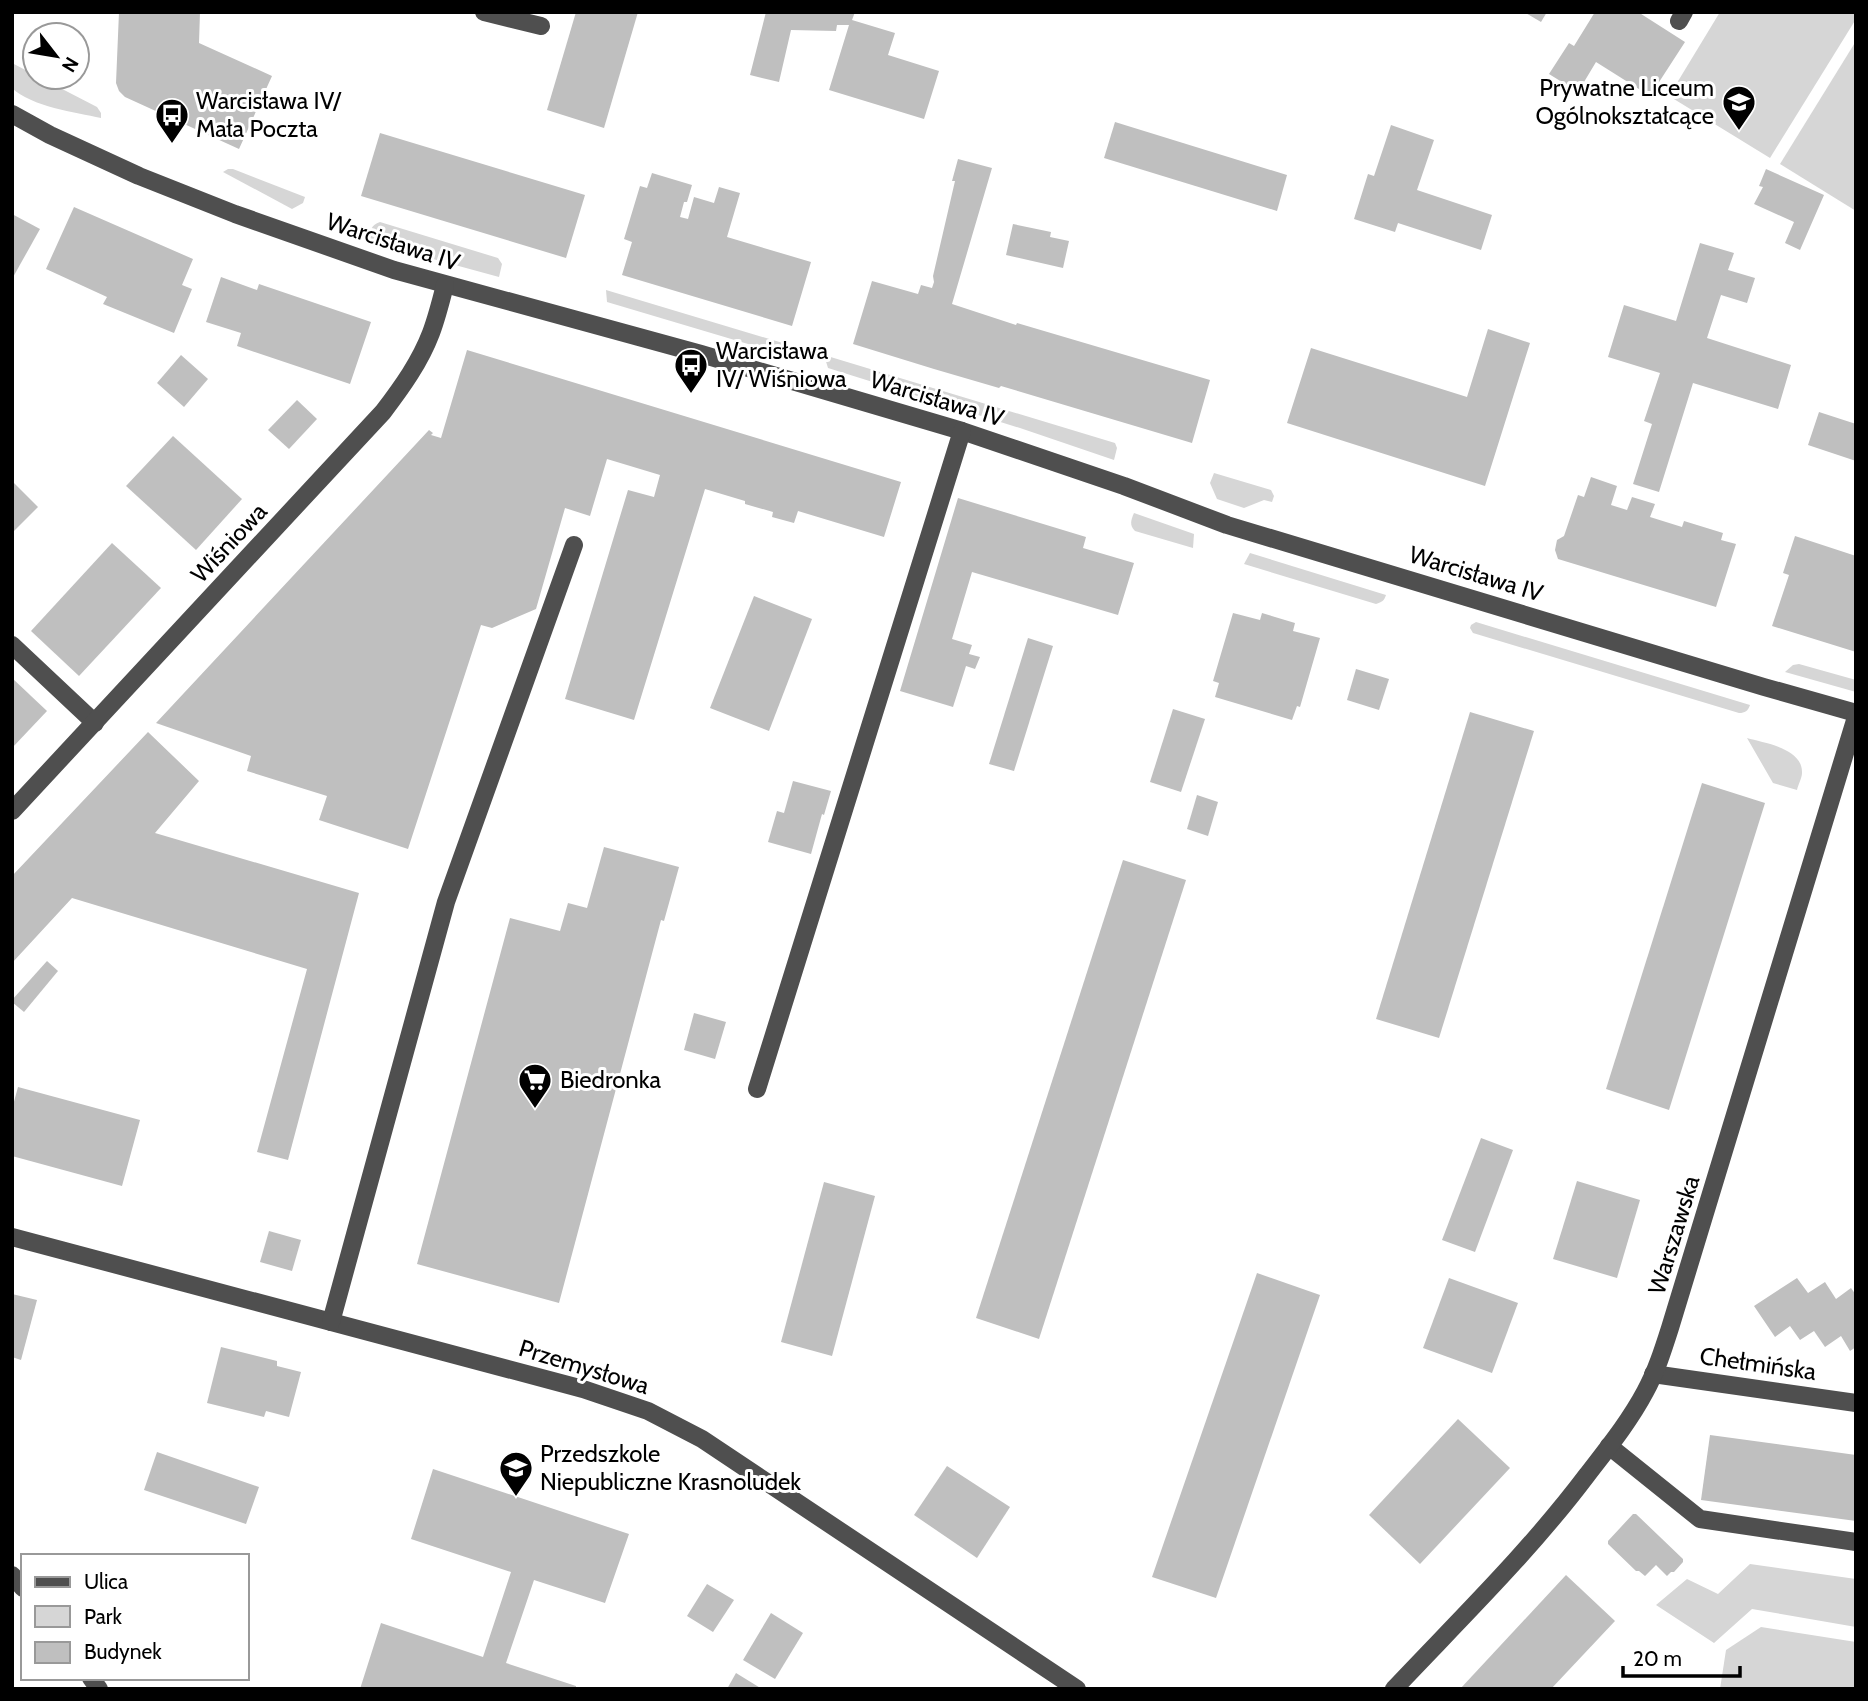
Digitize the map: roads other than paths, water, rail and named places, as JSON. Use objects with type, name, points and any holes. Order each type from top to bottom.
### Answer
[{"type":"street","points":[[484,12],[541,26]]},
{"type":"street","name":"Warcisława IV","points":[[12,114],[50,135],[139,176],[348,255],[445,285],[701,354],[962,431],[1124,486],[1227,525],[1856,715]]},
{"type":"street","name":"Wiśniowa","points":[[12,811],[383,412],[405,384],[421,356],[432,331],[445,285]]},
{"type":"street","points":[[757,1089],[962,431]]},
{"type":"street","points":[[331,1322],[446,902],[574,545]]},
{"type":"street","points":[[12,645],[95,723]]},
{"type":"street","name":"Warszawska","points":[[1394,1689],[1534,1542],[1558,1513],[1634,1410],[1653,1374],[1671,1328],[1856,715]]},
{"type":"street","name":"Przemysłowa","points":[[12,1237],[583,1389],[648,1411],[702,1440],[1077,1689]]},
{"type":"street","name":"Chełmińska","points":[[1653,1374],[1856,1403]]},
{"type":"street","points":[[1609,1446],[1700,1519],[1856,1542]]},
{"type":"place","name":"Prywatne Liceum Ogólnokształcące","points":[[1739,132]]},
{"type":"place","name":"Warcisława IV/ Mała Poczta","points":[[172,145]]},
{"type":"place","name":"Warcisława IV/ Wiśniowa","points":[[691,395]]},
{"type":"place","name":"Biedronka","points":[[535,1110]]},
{"type":"place","name":"Przedszkole Niepubliczne Krasnoludek","points":[[516,1498]]}]
